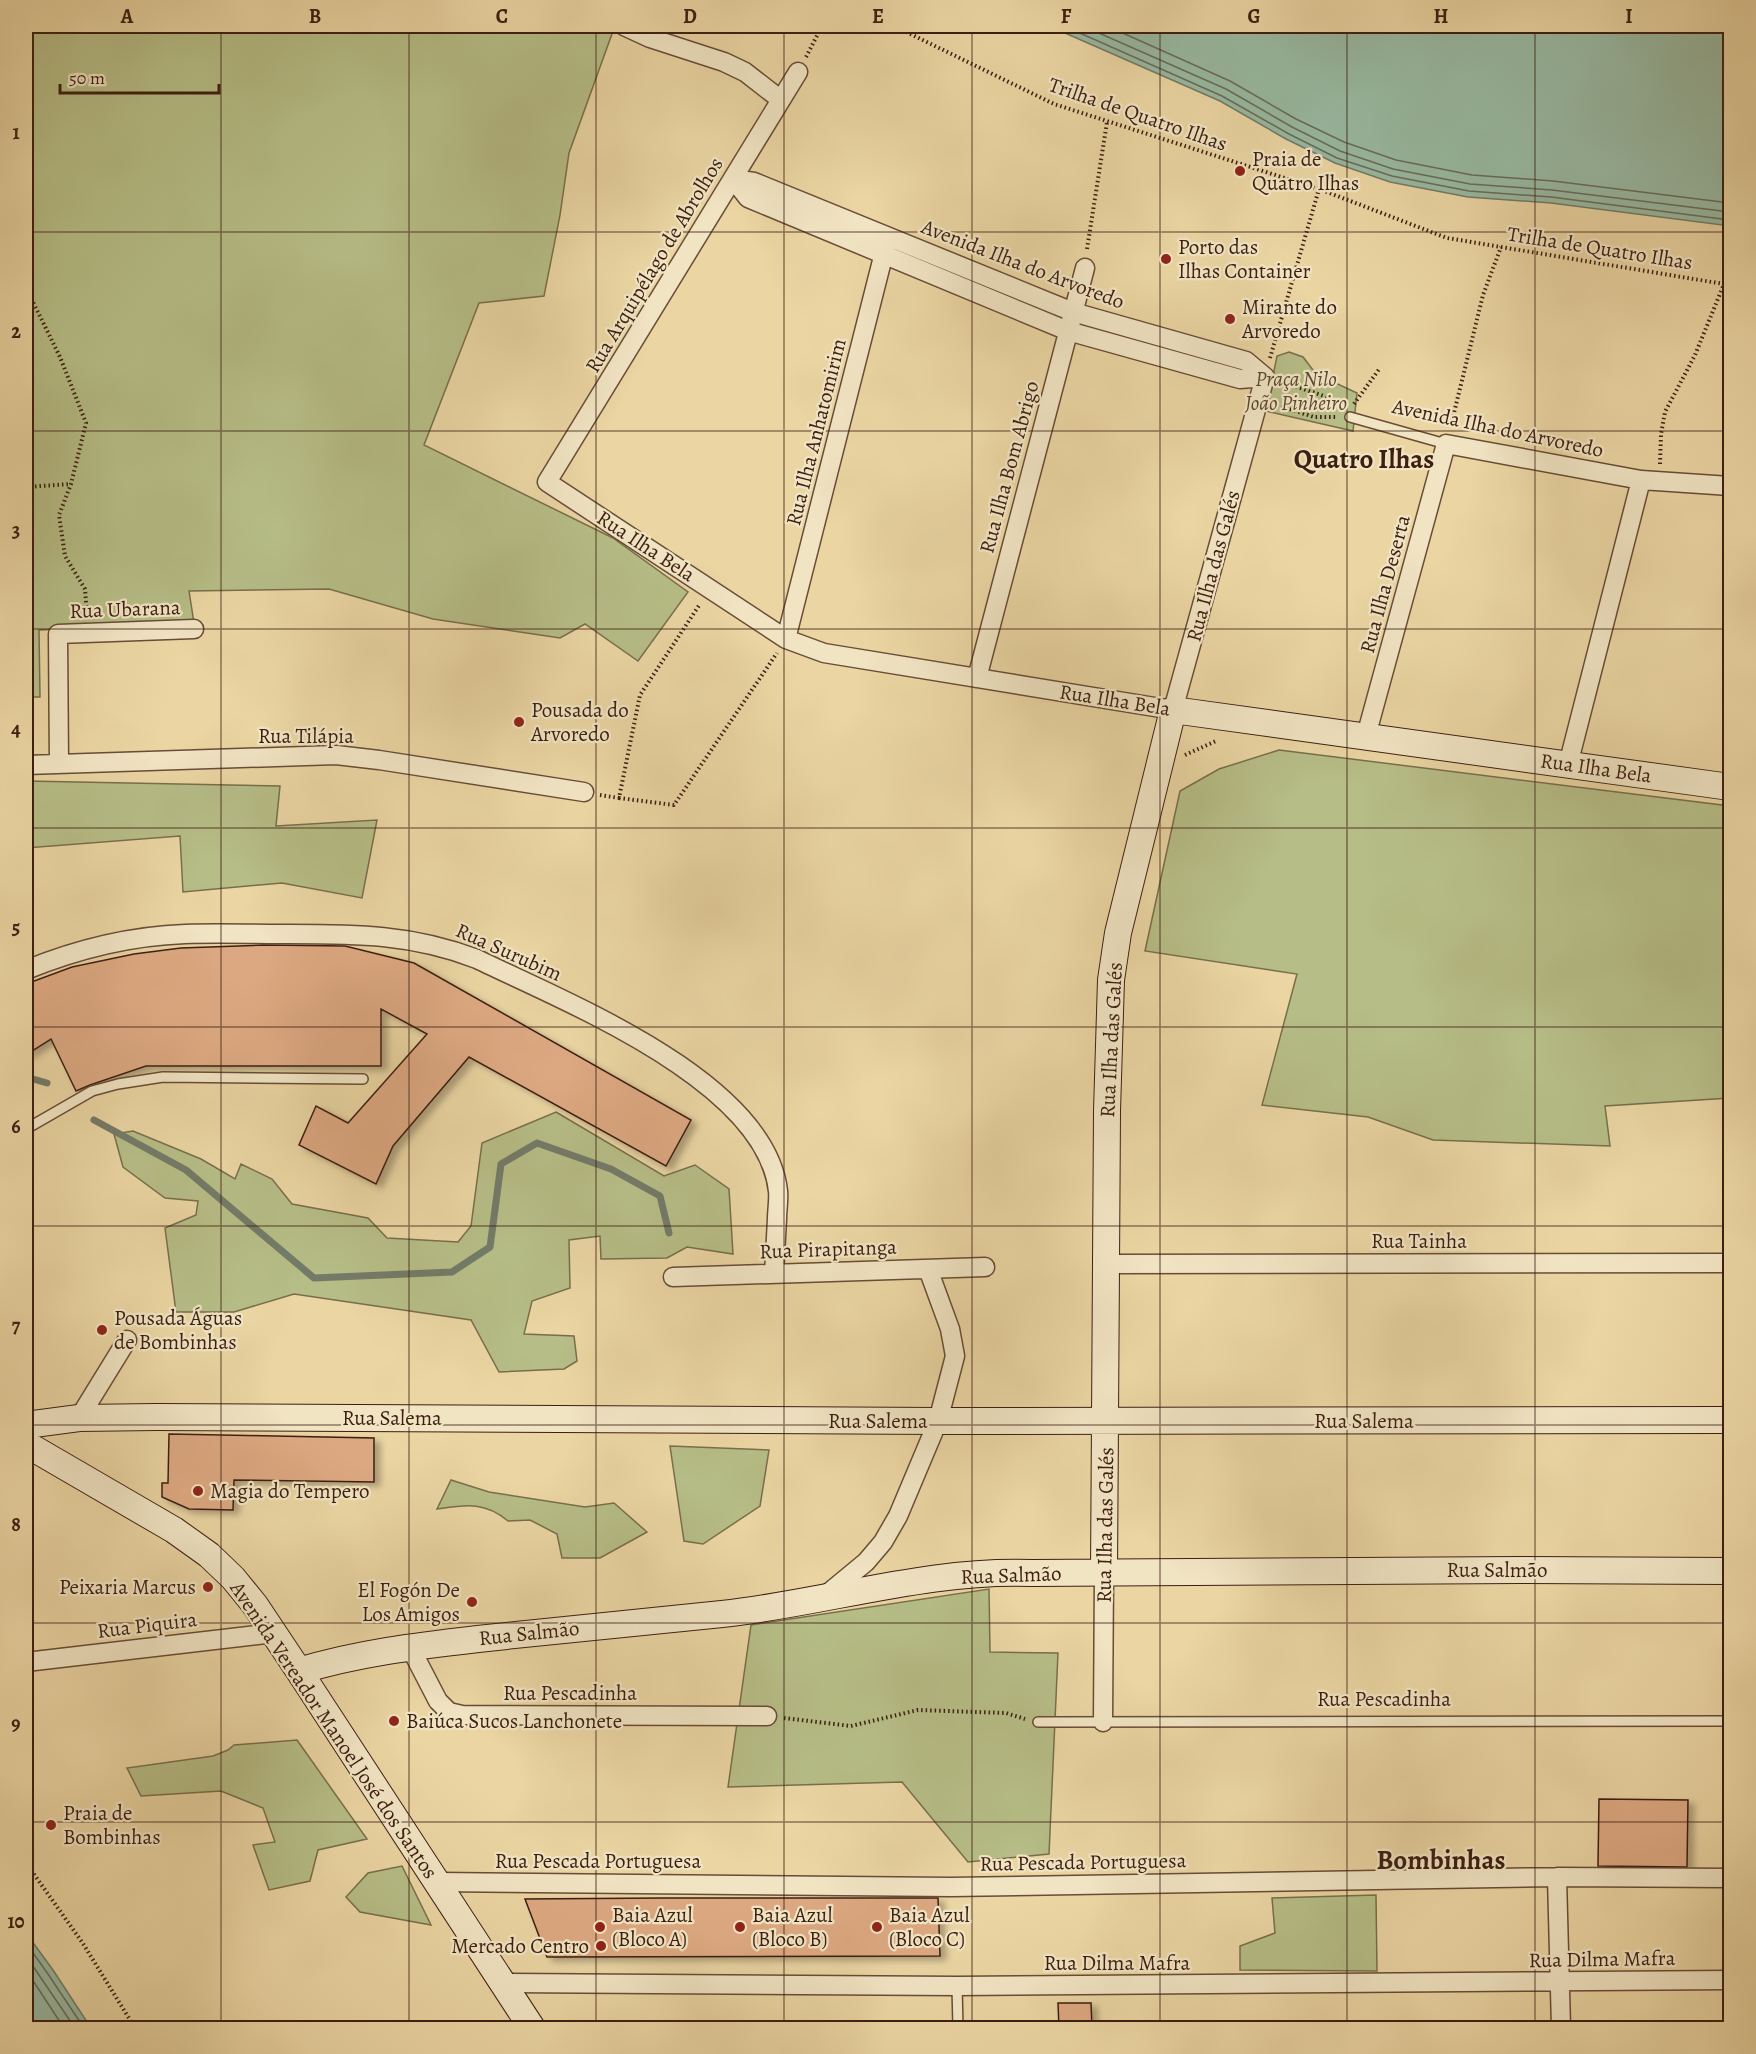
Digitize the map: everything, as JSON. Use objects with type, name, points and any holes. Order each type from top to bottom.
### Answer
[{"type":"main road","name":"Rua Ilha Bela","points":[[1173,710],[1731,787]]},
{"type":"main road","name":"Rua Ilha das Galés","points":[[1104,1572],[1107,1111],[1111,980],[1118,933],[1173,710]]},
{"type":"main road","name":"Rua Salema","points":[[26,1425],[79,1418],[938,1421],[1731,1420]]},
{"type":"main road","name":"Avenida Vereador Manoel José dos Santos","points":[[26,1444],[174,1530],[209,1555],[233,1578],[274,1633],[532,2028]]},
{"type":"main road","name":"Rua Salmão","points":[[299,1671],[350,1658],[410,1647],[573,1628],[724,1614],[910,1582],[995,1572],[1731,1571]]},
{"type":"street","points":[[624,26],[650,38],[724,62],[745,72],[781,100]]},
{"type":"street","name":"Rua Arquipélago de Abrolhos","points":[[548,482],[798,72]]},
{"type":"street","name":"Avenida Ilha do Arvoredo","points":[[733,179],[754,182],[1073,312],[1246,361],[1265,376]]},
{"type":"street","name":"Avenida Ilha do Arvoredo","points":[[733,179],[748,198],[1068,331],[1240,378],[1265,376]]},
{"type":"street","name":"Rua Ilha Anhatomirim","points":[[786,639],[888,237]]},
{"type":"street","name":"Rua Ilha Bom Abrigo","points":[[977,678],[1085,267]]},
{"type":"street","name":"Rua Ilha das Galés","points":[[1173,710],[1265,376]]},
{"type":"street","name":"Avenida Ilha do Arvoredo","points":[[1446,444],[1641,480],[1731,486]]},
{"type":"street","name":"Rua Ilha Deserta","points":[[1366,736],[1446,444]]},
{"type":"street","points":[[1568,765],[1641,480]]},
{"type":"street","name":"Rua Ilha Bela","points":[[548,482],[786,639],[824,653],[1173,710]]},
{"type":"street","name":"Rua Ubarana","points":[[59,764],[58,634],[194,629]]},
{"type":"street","name":"Rua Tilápia","points":[[26,765],[336,755],[584,792]]},
{"type":"street","name":"Rua Surubim","points":[[26,970],[47,961],[94,948],[142,938],[183,934],[361,934],[422,941],[477,959],[651,1045],[714,1090],[759,1142],[770,1165],[778,1191],[774,1274]]},
{"type":"street","name":"Rua Tainha","points":[[1107,1264],[1731,1263]]},
{"type":"street","name":"Rua Pirapitanga","points":[[673,1277],[985,1267]]},
{"type":"street","points":[[822,1598],[866,1562],[883,1542],[898,1516],[938,1421],[955,1356],[950,1329],[928,1269]]},
{"type":"street","points":[[79,1418],[127,1340]]},
{"type":"street","name":"Rua Ilha das Galés","points":[[1103,1722],[1104,1572]]},
{"type":"street","name":"Rua Piquira","points":[[26,1662],[274,1633]]},
{"type":"street","name":"Rua Pescadinha","points":[[410,1647],[438,1701],[449,1712],[462,1715],[766,1716]]},
{"type":"street","points":[[1557,1877],[1561,2028]]},
{"type":"street","name":"Rua Pescada Portuguesa","points":[[437,1882],[951,1887],[1557,1877],[1731,1878]]},
{"type":"street","name":"Rua Dilma Mafra","points":[[503,1983],[957,1986],[1731,1980]]},
{"type":"lane","name":"Avenida Ilha do Arvoredo","points":[[1350,417],[1446,444]]},
{"type":"lane","points":[[26,1129],[92,1091],[118,1084],[163,1077],[363,1079]]},
{"type":"lane","name":"Rua Pescadinha","points":[[1038,1722],[1731,1721]]},
{"type":"lane","points":[[957,1986],[958,2028]]},
{"type":"path","points":[[798,72],[822,26]]},
{"type":"path","name":"Trilha de Quatro Ilhas","points":[[894,26],[1054,104],[1319,189],[1446,237],[1731,285]]},
{"type":"path","points":[[1085,267],[1107,122]]},
{"type":"path","points":[[1265,376],[1319,189]]},
{"type":"path","points":[[26,245],[32,297],[60,357],[86,423],[71,484],[59,514],[65,556],[85,589],[88,633]]},
{"type":"path","points":[[1446,444],[1483,295],[1501,247]]},
{"type":"path","points":[[1641,480],[1656,473],[1662,462],[1660,434],[1665,412],[1695,355],[1724,284]]},
{"type":"path","points":[[1259,399],[1314,417],[1350,417],[1352,406],[1380,368]]},
{"type":"path","points":[[26,487],[71,484]]},
{"type":"path","points":[[619,798],[640,695],[710,588]]},
{"type":"path","points":[[584,792],[674,805],[786,639]]},
{"type":"path","points":[[1178,762],[1185,754],[1209,742],[1219,740]]},
{"type":"path","points":[[766,1716],[851,1726],[918,1710],[1006,1713],[1038,1722]]},
{"type":"path","points":[[26,1863],[82,1942],[135,2028]]},
{"type":"green space","points":[[26,26],[605,26],[613,31],[569,153],[560,215],[544,296],[479,303],[424,445],[613,538],[688,592],[638,661],[585,624],[560,638],[433,619],[329,589],[189,591],[194,623],[39,630],[40,697],[26,697]]},
{"type":"green space","name":"Praça Nilo João Pinheiro","points":[[1289,352],[1303,357],[1316,374],[1357,393],[1353,431],[1266,411],[1277,356]]},
{"type":"green space","points":[[1279,750],[1730,806],[1730,1098],[1605,1106],[1610,1146],[1433,1140],[1368,1117],[1262,1105],[1297,974],[1145,951],[1180,791],[1219,769]]},
{"type":"green space","points":[[26,781],[280,786],[276,826],[377,820],[362,898],[282,883],[183,892],[180,836],[26,848]]},
{"type":"green space","points":[[556,1112],[664,1176],[695,1165],[729,1189],[733,1254],[687,1247],[667,1258],[601,1259],[600,1236],[569,1240],[570,1288],[532,1301],[524,1334],[574,1336],[577,1361],[564,1369],[499,1372],[471,1320],[294,1294],[234,1312],[176,1312],[165,1228],[196,1215],[198,1201],[165,1198],[123,1167],[114,1134],[133,1131],[201,1159],[235,1179],[241,1164],[272,1179],[292,1204],[368,1218],[387,1238],[458,1242],[471,1226],[482,1143]]},
{"type":"green space","points":[[670,1446],[769,1450],[760,1506],[703,1544],[684,1541]]},
{"type":"green space","points":[[451,1480],[489,1492],[585,1507],[614,1503],[647,1532],[600,1558],[562,1558],[557,1534],[530,1520],[508,1521],[483,1507],[457,1506],[437,1509]]},
{"type":"green space","points":[[989,1589],[990,1652],[1058,1653],[1049,1854],[968,1862],[902,1782],[728,1787],[751,1625]]},
{"type":"green space","points":[[297,1740],[367,1839],[318,1850],[310,1881],[269,1890],[253,1845],[275,1842],[263,1808],[221,1791],[141,1796],[127,1768],[213,1756],[234,1745]]},
{"type":"green space","points":[[402,1866],[431,1925],[360,1912],[346,1897],[368,1873]]},
{"type":"green space","points":[[1376,1895],[1377,1971],[1240,1970],[1240,1946],[1275,1933],[1272,1898]]},
{"type":"water","points":[[1049,26],[1730,26],[1730,226],[1551,203],[1468,197],[1390,182],[1335,163],[1286,139],[1220,101]]},
{"type":"water","points":[[26,1933],[53,1970],[91,2028],[26,2028]]},
{"type":"building","points":[[264,945],[345,946],[414,963],[691,1120],[666,1166],[469,1057],[393,1146],[376,1184],[299,1145],[316,1106],[348,1123],[427,1034],[381,1009],[381,1066],[146,1066],[76,1091],[51,1039],[26,1055],[26,984],[72,967],[134,954],[181,948]]},
{"type":"building","points":[[169,1434],[374,1438],[374,1482],[234,1480],[233,1510],[189,1509],[162,1497],[162,1483],[168,1483]]},
{"type":"building","points":[[1599,1799],[1688,1800],[1687,1867],[1598,1866]]},
{"type":"building","points":[[938,1898],[940,1956],[547,1957],[525,1899]]},
{"type":"building","points":[[1058,2003],[1091,2003],[1092,2028],[1059,2028]]},
{"type":"waterway","points":[[26,1077],[47,1083]]},
{"type":"waterway","points":[[94,1120],[186,1170],[314,1278],[452,1272],[490,1247],[501,1164],[537,1143],[611,1169],[660,1196],[669,1233]]},
{"type":"place","name":"Praia de Quatro Ilhas","points":[[1240,171]]},
{"type":"place","name":"Porto das Ilhas Container","points":[[1166,259]]},
{"type":"place","name":"Mirante do Arvoredo","points":[[1230,319]]},
{"type":"place","name":"Pousada do Arvoredo","points":[[519,722]]},
{"type":"place","name":"Pousada Águas de Bombinhas","points":[[102,1330]]},
{"type":"place","name":"Magia do Tempero","points":[[198,1491]]},
{"type":"place","name":"Peixaria Marcus","points":[[208,1587]]},
{"type":"place","name":"El Fogón De Los Amigos","points":[[472,1602]]},
{"type":"place","name":"Baiúca Sucos Lanchonete","points":[[394,1721]]},
{"type":"place","name":"Praia de Bombinhas","points":[[51,1825]]},
{"type":"place","name":"Baia Azul (Bloco A)","points":[[600,1927]]},
{"type":"place","name":"Baia Azul (Bloco B)","points":[[740,1927]]},
{"type":"place","name":"Baia Azul (Bloco C)","points":[[877,1927]]},
{"type":"place","name":"Mercado Centro","points":[[601,1946]]},
{"type":"district","name":"Quatro Ilhas","points":[[1364,459]]},
{"type":"district","name":"Bombinhas","points":[[1441,1860]]}]
